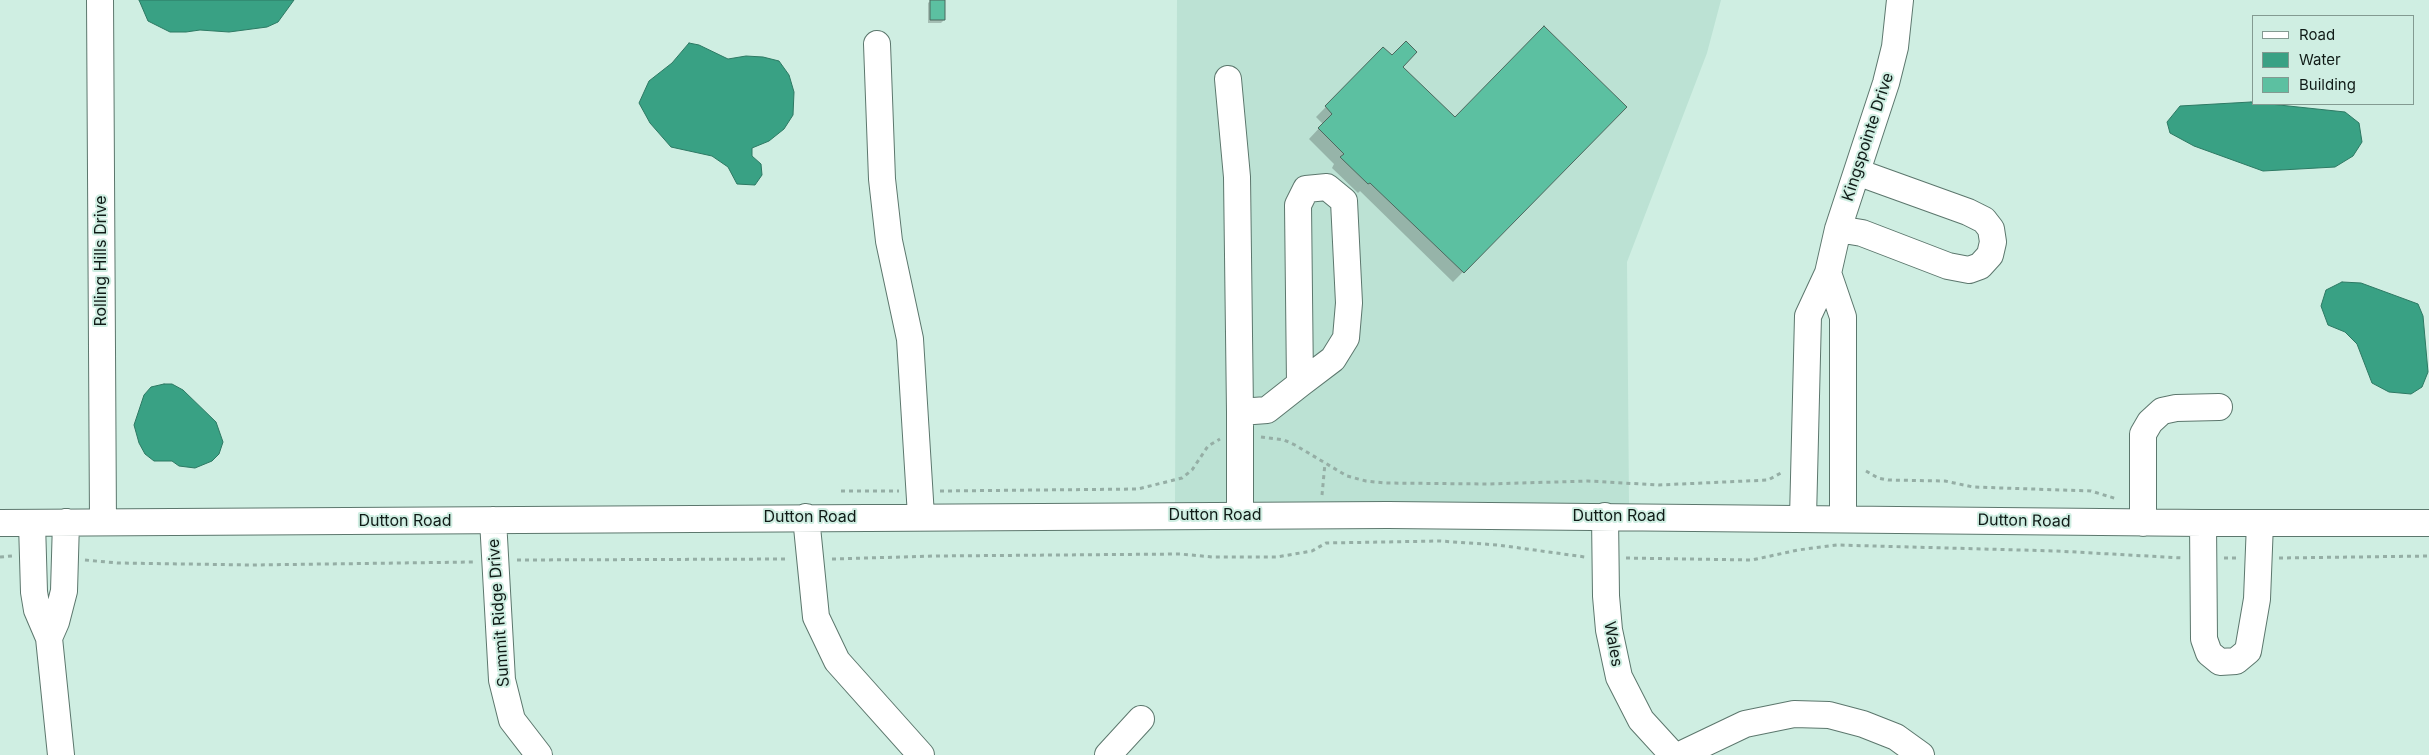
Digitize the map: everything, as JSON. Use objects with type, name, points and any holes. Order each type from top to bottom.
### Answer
[{"type":"street","name":"Rolling Hills Drive","points":[[100,0],[103,522]]},
{"type":"street","name":"Kingspointe Drive","points":[[1803,518],[1808,316],[1828,273],[1838,228],[1886,83],[1895,47],[1900,0]]},
{"type":"street","points":[[877,44],[882,179],[889,241],[910,339],[921,516]]},
{"type":"street","points":[[1228,79],[1238,178],[1240,515]]},
{"type":"street","points":[[1838,228],[1862,233],[1948,266],[1969,270],[1980,266],[1990,255],[1993,242],[1991,229],[1984,220],[1968,212],[1857,172]]},
{"type":"street","points":[[1240,412],[1267,410],[1332,359],[1346,338],[1349,304],[1344,200],[1327,187],[1306,189],[1298,205],[1300,384]]},
{"type":"street","points":[[1828,273],[1844,317],[1842,518]]},
{"type":"street","points":[[2143,516],[2143,440],[2150,422],[2162,411],[2176,408],[2219,408]]},
{"type":"street","name":"Dutton Road","points":[[0,523],[1240,515],[1803,518],[2143,516],[2202,524],[2429,523]]},
{"type":"street","name":"Wales","points":[[1605,516],[1605,558],[1610,630],[1619,677],[1641,720],[1673,755]]},
{"type":"street","points":[[806,517],[816,617],[837,661],[921,755]]},
{"type":"street","name":"Summit Ridge Drive","points":[[493,520],[502,680],[512,720],[540,755]]},
{"type":"street","points":[[50,638],[64,592],[66,522]]},
{"type":"street","points":[[32,523],[34,592],[37,610],[50,638],[61,755]]},
{"type":"street","points":[[2202,524],[2204,640],[2209,654],[2220,662],[2236,661],[2248,650],[2257,599],[2260,523]]},
{"type":"street","points":[[34,592],[64,592]]},
{"type":"street","points":[[1680,755],[1745,724],[1794,714],[1829,715],[1863,724],[1896,737],[1922,755]]},
{"type":"street","points":[[1108,755],[1140,719]]},
{"type":"path","points":[[842,491],[1138,489],[1182,478],[1192,470],[1208,446],[1218,439],[1267,437],[1284,440],[1309,452],[1348,476],[1366,481],[1430,484],[1588,482],[1659,484],[1759,481],[1775,478],[1789,466],[1804,465]]},
{"type":"path","points":[[1322,491],[1325,463]]},
{"type":"path","points":[[1843,465],[1858,465],[1878,478],[1888,480],[1944,481],[1973,487],[2100,492],[2143,516]]},
{"type":"path","points":[[65,557],[100,562],[220,564],[809,560],[936,556],[1170,554],[1212,557],[1277,557],[1312,551],[1326,543],[1440,541],[1498,545],[1550,554],[1605,558],[1752,560],[1798,550],[1837,545],[2057,551],[2203,558],[2429,556]]},
{"type":"path","points":[[0,558],[33,555]]},
{"type":"shaded area","points":[[1177,0],[1721,0],[1707,53],[1627,262],[1629,504],[1175,503]]},
{"type":"water","points":[[139,0],[294,0],[278,22],[267,27],[229,32],[200,30],[170,32],[148,21]]},
{"type":"water","points":[[689,43],[699,45],[728,59],[746,56],[763,57],[779,61],[789,75],[794,92],[793,115],[784,129],[769,141],[752,148],[752,156],[761,164],[762,175],[755,185],[737,184],[728,167],[712,156],[671,147],[650,123],[639,103],[649,81],[672,63]]},
{"type":"water","points":[[2251,102],[2252,105],[2279,105],[2345,112],[2359,123],[2362,142],[2353,156],[2335,167],[2263,171],[2194,146],[2170,133],[2167,122],[2180,106]]},
{"type":"water","points":[[2342,282],[2361,283],[2418,304],[2423,316],[2428,372],[2422,387],[2411,394],[2389,392],[2372,383],[2357,344],[2345,332],[2328,325],[2321,306],[2326,290]]},
{"type":"water","points":[[172,384],[183,390],[216,422],[223,442],[219,454],[212,461],[195,468],[179,466],[172,461],[154,461],[145,454],[139,443],[134,425],[144,395],[151,387]]},
{"type":"building","points":[[930,0],[945,0],[945,20],[930,20]]},
{"type":"building","points":[[1544,26],[1627,107],[1464,273],[1370,183],[1368,184],[1340,157],[1344,154],[1318,128],[1332,114],[1325,106],[1383,47],[1392,55],[1406,41],[1417,52],[1403,67],[1455,117]]}]
